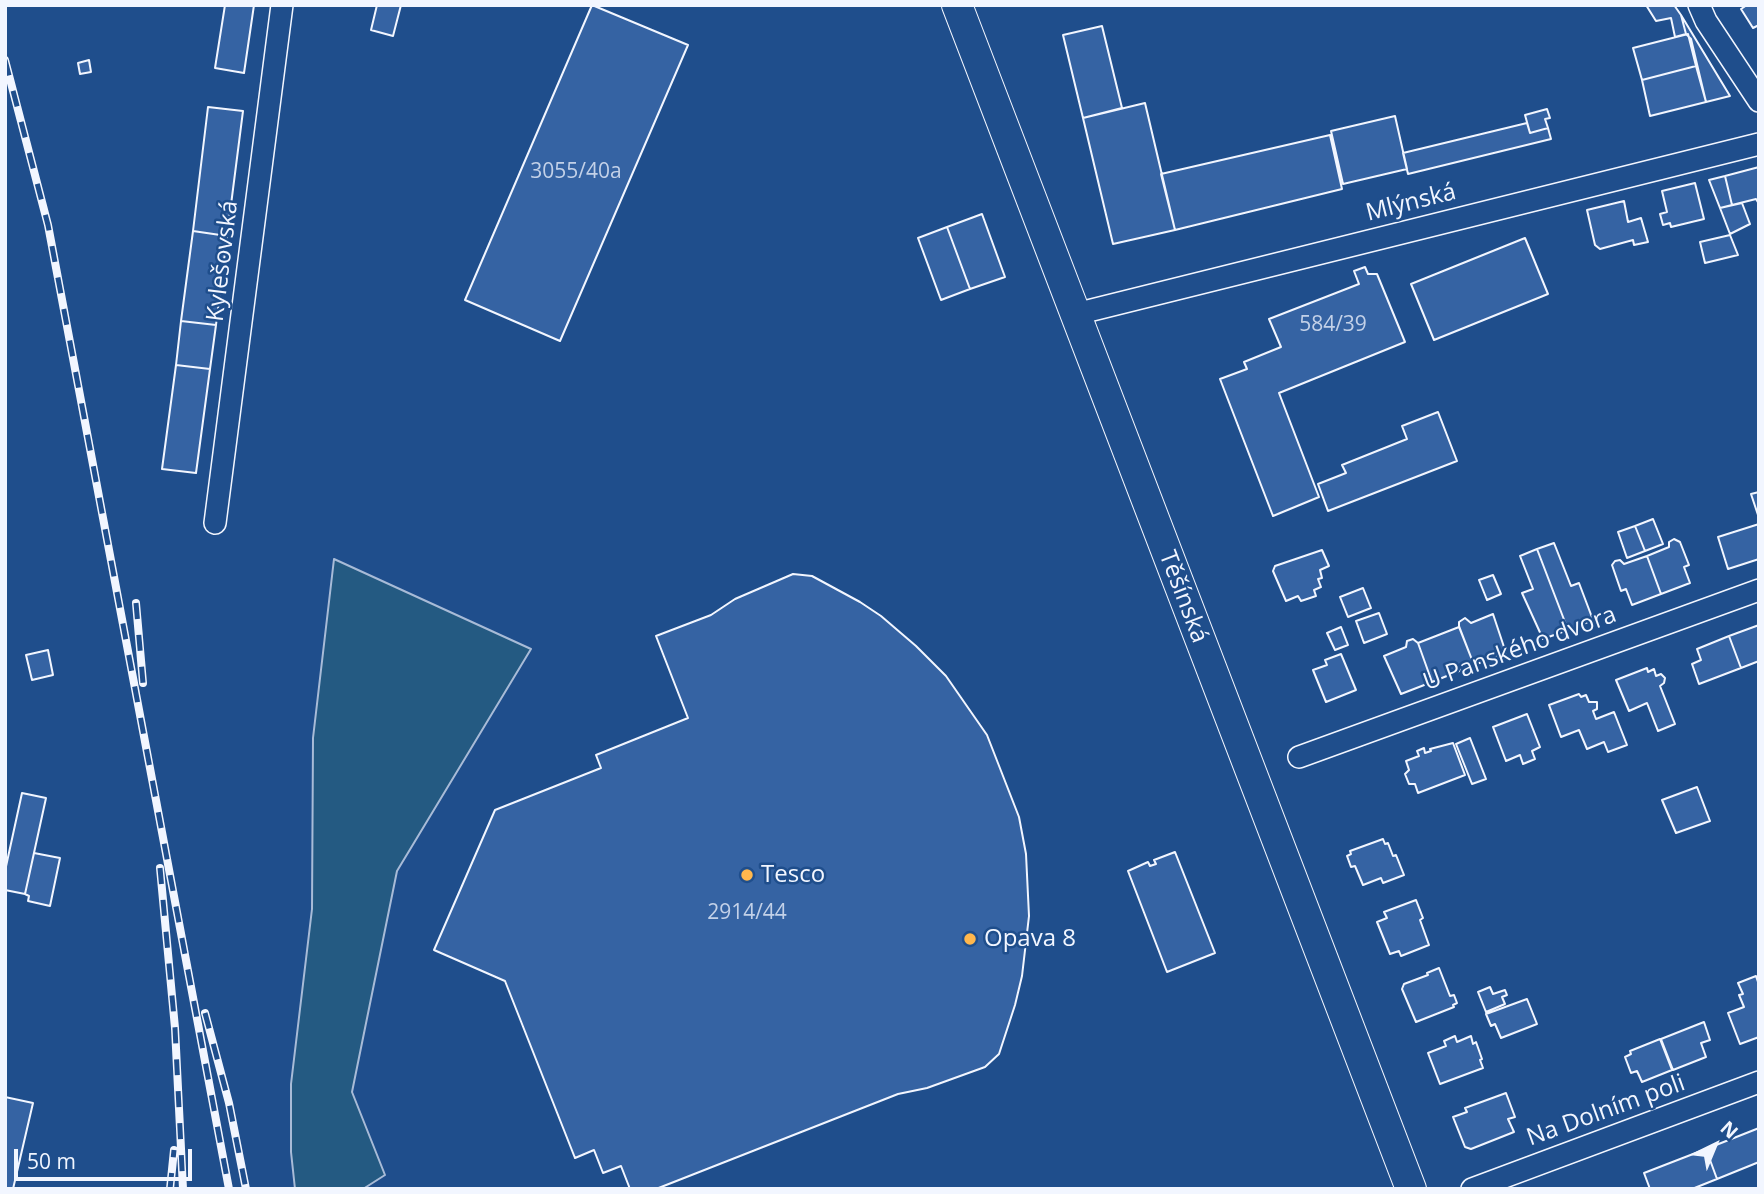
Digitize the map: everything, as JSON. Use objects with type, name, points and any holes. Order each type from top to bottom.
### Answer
[{"type":"street","name":"Kylešovská","points":[[215,523],[282,5]]},
{"type":"street","name":"Těšínská","points":[[957,5],[1411,1189]]},
{"type":"street","points":[[1699,5],[1706,21],[1759,101]]},
{"type":"street","name":"Mlýnská","points":[[1076,314],[1759,144]]},
{"type":"street","name":"U Panského dvora","points":[[1299,757],[1759,590]]},
{"type":"street","name":"Na Dolním poli","points":[[1472,1189],[1759,1082]]},
{"type":"shaded area","points":[[334,559],[531,649],[397,871],[352,1092],[385,1175],[363,1189],[295,1189],[291,1152],[291,1084],[312,909],[313,738]]},
{"type":"building","points":[[225,5],[254,5],[244,73],[215,68]]},
{"type":"building","points":[[377,5],[401,5],[393,36],[371,30]]},
{"type":"building","points":[[592,5],[688,45],[560,341],[465,300]]},
{"type":"building","points":[[1646,5],[1674,5],[1681,15],[1686,34],[1675,37],[1671,18],[1656,21]]},
{"type":"building","points":[[1747,5],[1759,5],[1759,25],[1753,28],[1741,9]]},
{"type":"building","points":[[1681,15],[1730,96],[1706,102],[1691,39],[1686,34]]},
{"type":"building","points":[[1102,26],[1122,108],[1083,118],[1063,35]]},
{"type":"building","points":[[1688,34],[1696,66],[1642,80],[1633,48]]},
{"type":"building","points":[[89,60],[91,72],[80,74],[78,63]]},
{"type":"building","points":[[1696,66],[1706,102],[1650,116],[1642,80]]},
{"type":"building","points":[[1145,103],[1175,230],[1113,244],[1083,118]]},
{"type":"building","points":[[208,107],[243,111],[227,236],[193,231]]},
{"type":"building","points":[[1547,109],[1550,118],[1545,119],[1548,128],[1530,133],[1525,115]]},
{"type":"building","points":[[1395,116],[1407,169],[1343,184],[1331,131]]},
{"type":"building","points":[[1527,123],[1530,133],[1548,128],[1551,139],[1408,174],[1403,153]]},
{"type":"building","points":[[1330,135],[1342,189],[1175,230],[1161,174]]},
{"type":"building","points":[[1759,167],[1759,204],[1756,199],[1732,205],[1725,176]]},
{"type":"building","points":[[1725,176],[1732,205],[1720,208],[1709,180]]},
{"type":"building","points":[[1695,183],[1704,219],[1671,227],[1670,223],[1663,225],[1660,214],[1667,212],[1662,191]]},
{"type":"building","points":[[1624,201],[1628,222],[1641,218],[1648,242],[1634,245],[1633,240],[1600,249],[1595,245],[1587,210]]},
{"type":"building","points":[[1742,203],[1750,224],[1730,234],[1720,208]]},
{"type":"building","points":[[982,214],[1005,277],[970,289],[947,227]]},
{"type":"building","points":[[947,227],[970,289],[941,300],[918,238]]},
{"type":"building","points":[[193,231],[227,236],[216,325],[181,321]]},
{"type":"building","points":[[1730,235],[1738,255],[1705,263],[1700,242]]},
{"type":"building","points":[[1525,238],[1548,294],[1434,340],[1411,284]]},
{"type":"building","points":[[1365,267],[1368,274],[1377,274],[1405,342],[1279,393],[1319,497],[1273,516],[1220,379],[1247,369],[1244,362],[1281,347],[1269,319],[1359,284],[1354,271]]},
{"type":"building","points":[[181,321],[216,325],[210,369],[176,365]]},
{"type":"building","points":[[176,365],[210,369],[196,473],[162,469]]},
{"type":"building","points":[[1438,412],[1457,461],[1328,511],[1318,484],[1346,473],[1342,465],[1407,439],[1402,426]]},
{"type":"building","points":[[1759,492],[1759,518],[1751,494]]},
{"type":"building","points":[[1653,519],[1663,544],[1645,551],[1635,526]]},
{"type":"building","points":[[1759,524],[1759,559],[1728,569],[1718,537]]},
{"type":"building","points":[[1635,526],[1645,551],[1627,558],[1618,532]]},
{"type":"building","points":[[1674,539],[1680,542],[1689,565],[1684,567],[1690,583],[1661,594],[1647,556],[1669,547],[1669,542]]},
{"type":"building","points":[[1554,543],[1571,586],[1579,583],[1593,620],[1568,630],[1537,549]]},
{"type":"building","points":[[1537,549],[1568,630],[1543,639],[1522,593],[1533,589],[1520,556]]},
{"type":"building","points":[[1322,550],[1329,566],[1320,570],[1322,578],[1318,579],[1321,587],[1314,590],[1316,596],[1301,601],[1298,596],[1286,601],[1273,571],[1275,566]]},
{"type":"building","points":[[1647,556],[1661,594],[1632,605],[1626,589],[1621,591],[1612,565],[1615,561],[1620,560],[1624,564]]},
{"type":"building","name":"Tesco","points":[[793,574],[812,576],[881,616],[946,676],[987,735],[1019,817],[1026,854],[1029,916],[1022,976],[1015,1005],[999,1054],[985,1067],[927,1088],[898,1094],[656,1189],[630,1189],[621,1166],[603,1173],[594,1150],[575,1158],[505,981],[434,950],[495,810],[601,768],[596,755],[688,718],[656,636],[711,615],[735,599]]},
{"type":"building","points":[[1493,575],[1501,594],[1487,600],[1479,580]]},
{"type":"building","points":[[1363,588],[1371,608],[1348,617],[1340,597]]},
{"type":"building","points":[[1379,613],[1387,634],[1364,643],[1356,621]]},
{"type":"building","points":[[1493,614],[1506,653],[1474,665],[1459,622],[1465,618],[1471,623]]},
{"type":"building","points":[[1759,625],[1759,661],[1741,668],[1729,636]]},
{"type":"building","points":[[1341,627],[1348,645],[1335,650],[1327,633]]},
{"type":"building","points":[[1459,627],[1474,665],[1432,682],[1418,643]]},
{"type":"building","points":[[1729,636],[1741,668],[1699,684],[1692,664],[1701,660],[1697,649]]},
{"type":"building","points":[[1413,639],[1418,643],[1432,682],[1401,694],[1384,656],[1406,647],[1407,641]]},
{"type":"building","points":[[48,650],[53,675],[32,680],[26,655]]},
{"type":"building","points":[[1341,654],[1356,690],[1326,702],[1313,670],[1327,665],[1325,660]]},
{"type":"building","points":[[1647,668],[1648,672],[1654,669],[1656,676],[1661,674],[1665,678],[1660,686],[1675,724],[1658,731],[1647,703],[1629,711],[1616,680]]},
{"type":"building","points":[[1579,694],[1581,697],[1586,695],[1589,702],[1597,702],[1597,709],[1593,711],[1596,719],[1614,712],[1627,745],[1608,752],[1604,742],[1587,749],[1579,730],[1561,737],[1549,705]]},
{"type":"building","points":[[1527,714],[1540,747],[1532,751],[1535,759],[1523,764],[1520,755],[1506,761],[1493,727]]},
{"type":"building","points":[[1470,738],[1486,779],[1472,784],[1456,744]]},
{"type":"building","points":[[1453,743],[1465,775],[1418,793],[1415,784],[1409,784],[1405,774],[1409,770],[1406,761],[1419,756],[1417,751],[1424,748],[1425,753]]},
{"type":"building","points":[[1697,787],[1710,821],[1676,833],[1662,800]]},
{"type":"building","points":[[22,793],[46,798],[25,894],[5,890],[5,871]]},
{"type":"building","points":[[1383,839],[1385,844],[1388,843],[1393,856],[1396,855],[1404,875],[1383,883],[1381,878],[1363,885],[1355,866],[1351,867],[1347,856],[1351,854],[1350,851]]},
{"type":"building","points":[[1175,852],[1215,953],[1167,972],[1128,871],[1148,862],[1150,866],[1156,864],[1154,860]]},
{"type":"building","points":[[34,853],[60,858],[50,906],[28,901],[29,896],[25,894]]},
{"type":"building","points":[[1416,900],[1429,945],[1401,956],[1399,951],[1390,954],[1377,922],[1387,918],[1384,912]]},
{"type":"building","points":[[1439,968],[1450,996],[1454,995],[1457,1003],[1454,1007],[1416,1022],[1402,989],[1404,984]]},
{"type":"building","points":[[1756,976],[1759,985],[1759,1037],[1740,1044],[1728,1013],[1744,1007],[1739,995],[1743,994],[1738,983]]},
{"type":"building","points":[[1490,987],[1493,994],[1505,990],[1507,995],[1502,997],[1505,1004],[1486,1012],[1478,992]]},
{"type":"building","points":[[1527,999],[1537,1024],[1501,1038],[1495,1024],[1491,1026],[1486,1014]]},
{"type":"building","points":[[1704,1022],[1710,1040],[1701,1043],[1706,1057],[1673,1070],[1661,1039]]},
{"type":"building","points":[[1455,1036],[1457,1042],[1471,1036],[1473,1044],[1476,1042],[1483,1068],[1440,1084],[1428,1053],[1446,1046],[1444,1041]]},
{"type":"building","points":[[1660,1039],[1672,1070],[1642,1082],[1637,1071],[1631,1073],[1625,1057],[1631,1054],[1630,1051]]},
{"type":"building","points":[[1506,1093],[1515,1117],[1508,1119],[1514,1132],[1471,1149],[1465,1147],[1453,1117],[1467,1112],[1465,1108]]},
{"type":"building","points":[[5,1097],[33,1103],[13,1189],[5,1189]]},
{"type":"building","points":[[1759,1128],[1759,1162],[1717,1179],[1706,1149]]},
{"type":"building","points":[[1706,1149],[1717,1179],[1692,1189],[1650,1189],[1644,1173]]},
{"type":"railway","points":[[5,60],[48,225],[229,1189]]},
{"type":"railway","points":[[136,603],[143,683]]},
{"type":"railway","points":[[160,868],[175,1028],[183,1189]]},
{"type":"railway","points":[[205,1013],[229,1103],[246,1189]]},
{"type":"railway","points":[[170,1189],[174,1150]]},
{"type":"place","name":"Tesco","points":[[747,875]]},
{"type":"place","name":"Opava 8","points":[[970,939]]}]
